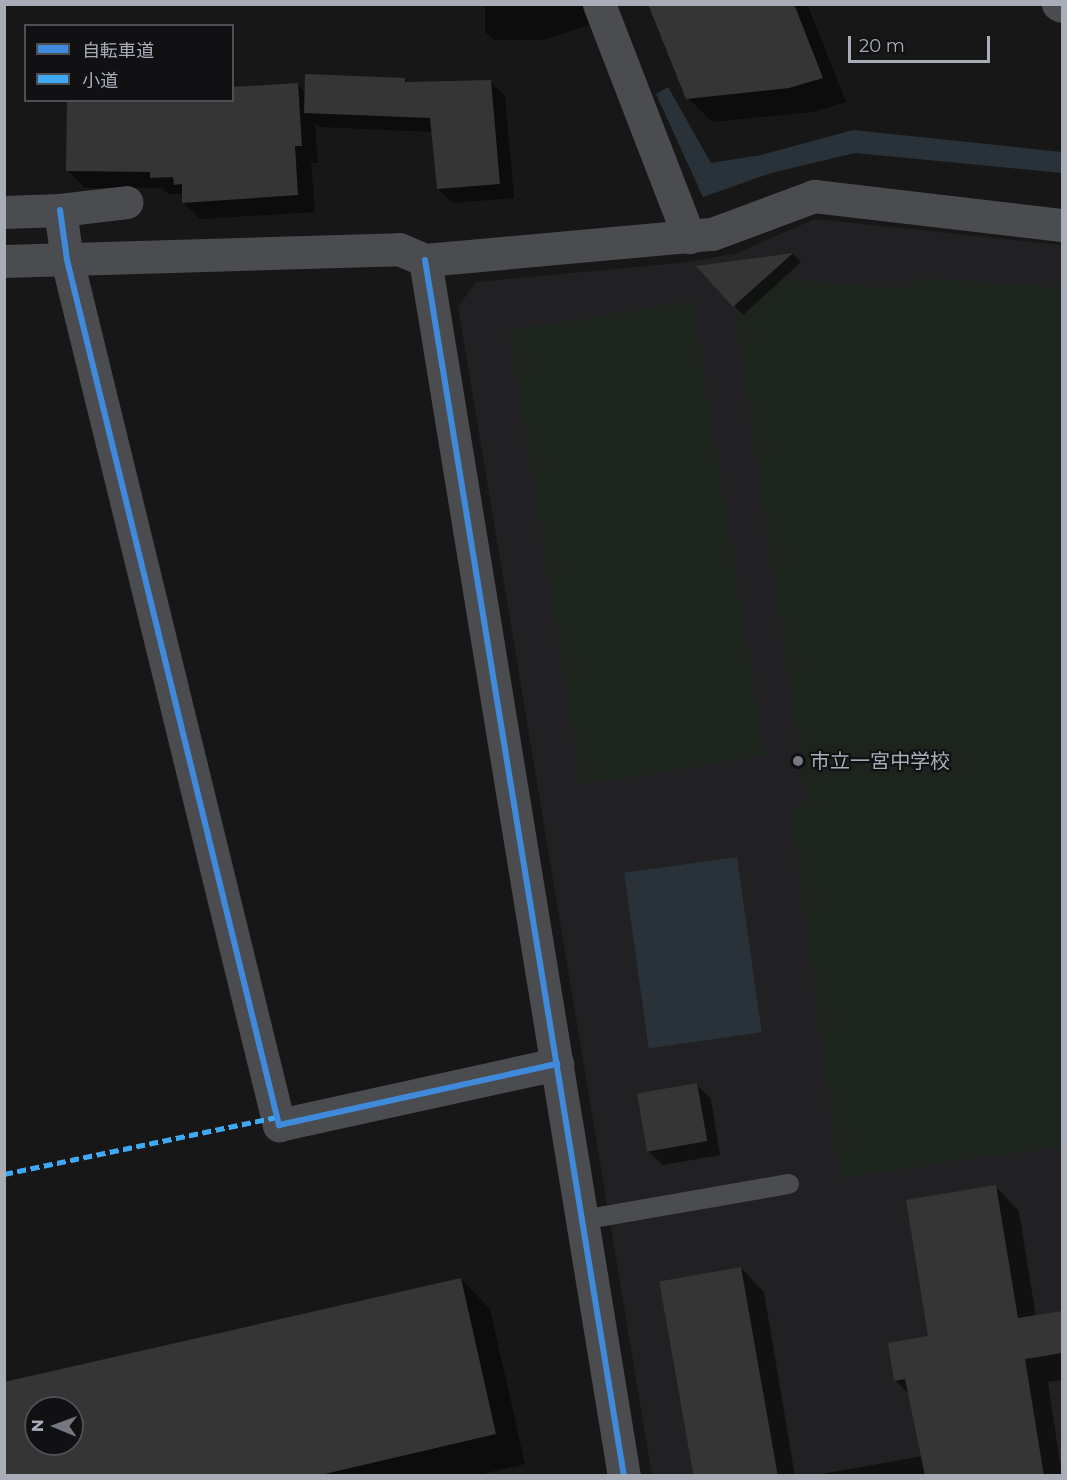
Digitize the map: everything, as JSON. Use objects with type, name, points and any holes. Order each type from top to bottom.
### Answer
[{"type":"street","points":[[599,4],[689,237]]},
{"type":"street","points":[[1058,4],[1062,6]]},
{"type":"street","points":[[4,261],[399,249],[425,260],[712,234],[814,196],[1062,225]]},
{"type":"street","points":[[4,212],[60,210],[128,202]]},
{"type":"street","points":[[60,210],[67,260],[279,1125],[556,1064]]},
{"type":"street","points":[[425,260],[624,1476]]},
{"type":"lane","points":[[582,1220],[789,1184]]},
{"type":"shaded area","points":[[668,87],[711,163],[761,155],[853,130],[1062,152],[1062,173],[855,153],[771,173],[703,197],[656,94]]},
{"type":"shaded area","name":"市立一宮中学校","points":[[815,219],[1062,245],[1062,1475],[652,1475],[458,307],[476,282],[689,262],[737,253]]},
{"type":"shaded area","points":[[773,278],[908,289],[915,278],[1062,287],[1062,1146],[840,1178],[791,811],[807,804],[736,319]]},
{"type":"shaded area","points":[[693,301],[765,755],[581,784],[509,330]]},
{"type":"shaded area","points":[[737,857],[762,1032],[649,1048],[624,873]]},
{"type":"building","points":[[648,4],[794,4],[823,78],[789,88],[686,99]]},
{"type":"building","points":[[305,74],[405,78],[405,82],[491,80],[500,184],[437,189],[430,118],[304,113]]},
{"type":"building","points":[[298,83],[302,146],[295,146],[298,195],[182,203],[182,184],[174,185],[173,177],[150,178],[150,172],[66,171],[67,102],[234,102],[234,87]]},
{"type":"building","points":[[793,253],[733,307],[696,266]]},
{"type":"building","points":[[697,1083],[707,1141],[647,1152],[637,1094]]},
{"type":"building","points":[[996,1185],[1018,1318],[1062,1311],[1062,1353],[1025,1359],[1044,1476],[925,1476],[905,1379],[894,1381],[888,1343],[928,1336],[906,1200]]},
{"type":"building","points":[[741,1267],[778,1476],[694,1476],[659,1281]]},
{"type":"building","points":[[461,1278],[496,1434],[316,1476],[4,1476],[4,1382]]},
{"type":"marked path","points":[[4,1174],[277,1117]]},
{"type":"cycle path","points":[[60,210],[67,260],[279,1125],[557,1064]]},
{"type":"cycle path","points":[[425,260],[624,1476]]},
{"type":"place","name":"市立一宮中学校","points":[[798,761]]}]
